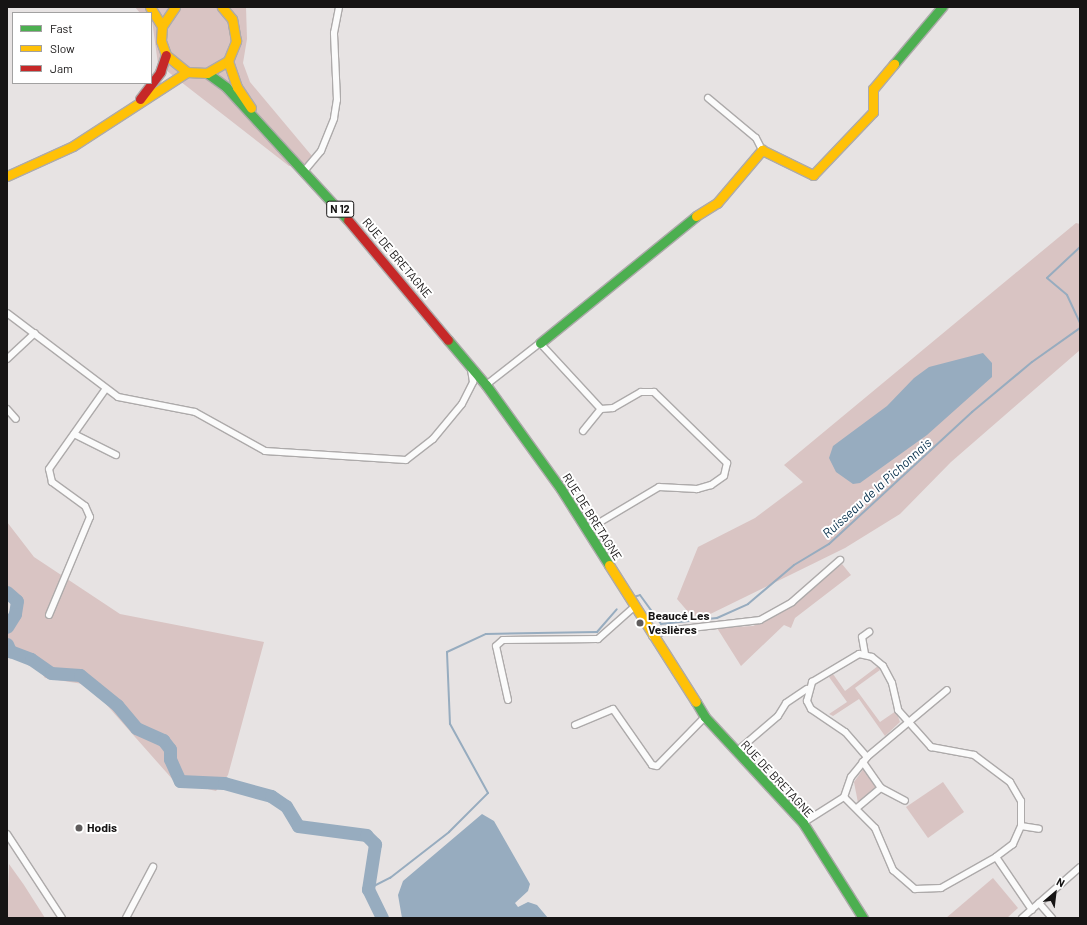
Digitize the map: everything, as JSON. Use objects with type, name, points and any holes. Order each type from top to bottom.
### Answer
[{"type":"main road","points":[[150,7],[162,26]]},
{"type":"main road","points":[[173,7],[162,26],[161,41],[166,55],[187,72]]},
{"type":"main road","points":[[540,343],[688,220],[717,203],[762,150],[813,175],[834,149],[873,112],[873,89],[942,7]]},
{"type":"main road","points":[[7,176],[73,146],[187,72],[207,73],[228,61],[236,41],[236,30],[224,8]]},
{"type":"main road","points":[[152,83],[160,72],[166,55]]},
{"type":"main road","name":"RUE DE BRETAGNE","points":[[228,61],[237,87],[280,144]]},
{"type":"main road","name":"RUE DE BRETAGNE","points":[[207,73],[226,87],[305,170],[486,385],[587,530],[652,636],[705,717],[803,823],[863,918]]},
{"type":"main road","points":[[136,104],[151,84]]},
{"type":"street","points":[[305,170],[321,151],[334,118],[337,100],[334,33],[339,7]]},
{"type":"street","points":[[708,98],[756,138],[762,150]]},
{"type":"street","points":[[7,312],[106,390],[132,402],[159,404],[195,412],[265,451],[406,460],[433,439],[466,399],[473,382],[470,365]]},
{"type":"street","points":[[7,359],[35,333]]},
{"type":"street","points":[[486,385],[540,343],[600,409]]},
{"type":"street","points":[[49,615],[90,523],[84,506],[56,487],[48,474],[74,434],[106,390]]},
{"type":"street","points":[[583,430],[600,409],[613,408],[641,392],[654,392],[723,455],[726,472],[711,485],[697,490],[660,487],[587,530]]},
{"type":"street","points":[[7,409],[16,419]]},
{"type":"street","points":[[74,434],[116,455]]},
{"type":"street","points":[[652,636],[665,631],[760,620],[792,602],[840,560]]},
{"type":"street","points":[[508,700],[496,646],[503,640],[598,639],[634,607]]},
{"type":"street","points":[[844,797],[858,807],[884,844],[893,870],[915,889],[941,888],[996,857],[1013,844],[1021,826],[1021,801],[1010,782],[994,767],[974,756],[932,747],[906,723],[898,710],[887,673],[865,654],[862,637],[869,632]]},
{"type":"street","points":[[736,752],[778,716],[786,703],[807,689],[812,682],[853,655],[865,654]]},
{"type":"street","points":[[807,689],[811,709],[839,727],[865,759],[880,788],[905,801]]},
{"type":"street","points":[[803,823],[844,797],[851,777],[865,759],[947,690]]},
{"type":"street","points":[[575,725],[614,709],[652,765],[657,766],[705,717]]},
{"type":"street","points":[[858,807],[880,788]]},
{"type":"street","points":[[1021,826],[1039,829]]},
{"type":"street","points":[[7,834],[62,918]]},
{"type":"street","points":[[996,857],[1032,910]]},
{"type":"street","points":[[126,918],[153,867]]},
{"type":"street","points":[[1022,918],[1080,867]]},
{"type":"street","points":[[1039,904],[1052,918]]},
{"type":"shaded area","points":[[135,7],[246,7],[247,39],[243,63],[250,82],[317,162],[289,166],[158,64],[152,12],[139,12]]},
{"type":"shaded area","points":[[1076,223],[1080,224],[1080,350],[951,462],[900,514],[845,548],[696,621],[677,599],[698,547],[755,518],[803,482],[784,465]]},
{"type":"shaded area","points":[[7,522],[34,557],[120,614],[264,642],[228,775],[216,791],[174,781],[89,685],[45,678],[31,659],[9,655],[7,619],[18,607],[7,595]]},
{"type":"shaded area","points":[[842,564],[851,575],[795,618],[791,628],[784,625],[741,666],[717,628],[753,626],[784,611]]},
{"type":"shaded area","points":[[878,666],[880,670],[855,688],[880,722],[896,711],[900,722],[885,736],[859,699],[833,716],[829,714],[847,702],[829,677],[833,674],[845,691]]},
{"type":"shaded area","points":[[864,768],[878,788],[858,803],[854,782]]},
{"type":"shaded area","points":[[943,782],[964,812],[928,838],[906,807]]},
{"type":"shaded area","points":[[9,864],[24,885],[45,918],[7,918]]},
{"type":"shaded area","points":[[993,878],[1018,908],[1007,918],[946,918]]},
{"type":"water","points":[[983,353],[992,363],[992,377],[927,435],[860,483],[853,484],[836,472],[829,458],[833,446],[887,406],[914,378],[929,367]]},
{"type":"water","points":[[482,814],[494,821],[530,884],[528,891],[515,903],[518,907],[528,902],[537,905],[548,918],[402,918],[398,895],[403,881]]},
{"type":"waterway","name":"Ruisseau de la Pichonnais","points":[[1080,247],[1047,278],[1067,295],[1080,323]]},
{"type":"waterway","name":"Ruisseau de la Pichonnais","points":[[634,597],[640,595],[661,624],[717,618],[748,604],[794,565],[829,544],[972,412],[1032,362],[1080,328]]},
{"type":"waterway","points":[[7,592],[17,601],[15,614],[7,627]]},
{"type":"waterway","name":"Ruisseau de la Pichonnais","points":[[368,889],[390,878],[449,832],[488,793],[450,724],[447,652],[486,634],[597,632],[617,609]]},
{"type":"waterway","points":[[7,644],[10,651],[31,659],[51,673],[80,675],[117,705],[136,728],[163,740],[170,749],[170,759],[180,781],[224,783],[271,796],[286,806],[298,826],[366,835],[375,844],[368,889],[382,918]]},
{"type":"traffic: fast","points":[[894,64],[942,7]]},
{"type":"traffic: fast","points":[[207,73],[226,87],[348,220]]},
{"type":"traffic: fast","points":[[540,343],[696,216]]},
{"type":"traffic: fast","points":[[448,340],[486,385],[561,489],[609,565]]},
{"type":"traffic: fast","points":[[696,702],[705,717],[803,823],[863,918]]},
{"type":"traffic: slow","points":[[150,7],[162,26]]},
{"type":"traffic: slow","points":[[175,7],[162,26],[161,41],[166,55],[187,72],[207,73],[228,61],[236,41],[232,19],[222,7]]},
{"type":"traffic: slow","points":[[228,61],[237,87],[251,108]]},
{"type":"traffic: slow","points":[[696,216],[717,203],[762,150],[813,175],[873,112],[873,89],[894,64]]},
{"type":"traffic: slow","points":[[7,176],[73,146],[187,72]]},
{"type":"traffic: slow","points":[[609,565],[696,702]]},
{"type":"traffic: jam","points":[[152,83],[160,72],[166,55]]},
{"type":"traffic: jam","points":[[140,99],[151,84]]},
{"type":"traffic: jam","points":[[348,220],[448,340]]},
{"type":"place","name":"Beaucé Les Veslières","points":[[640,623]]},
{"type":"place","name":"Hodis","points":[[79,828]]}]
